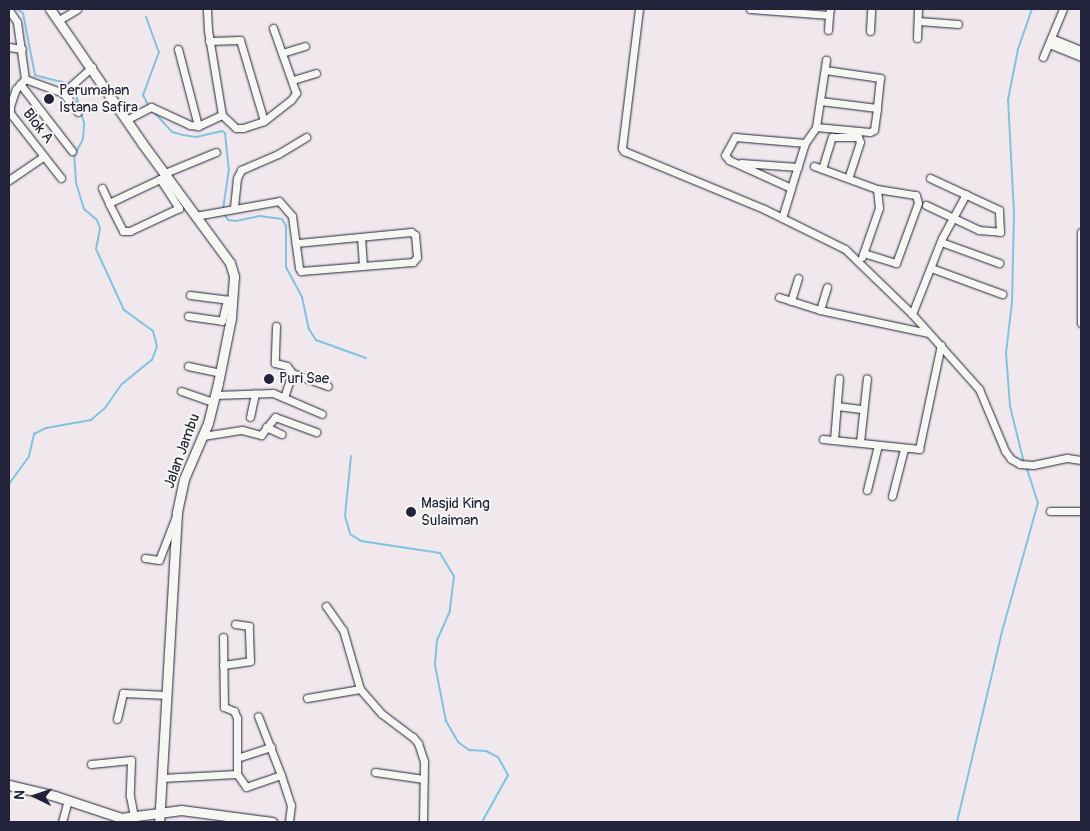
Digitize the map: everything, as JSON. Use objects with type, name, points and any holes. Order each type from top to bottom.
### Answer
[{"type":"street","name":"Jalan Jambu","points":[[50,9],[128,119],[164,176],[233,268],[220,373],[203,436],[186,473],[177,513],[159,822]]},
{"type":"street","points":[[59,20],[77,9]]},
{"type":"street","points":[[207,9],[209,41],[222,115],[236,128],[264,121],[291,100],[296,88],[273,28]]},
{"type":"street","points":[[639,9],[622,148],[782,218],[838,245],[859,262],[912,314],[979,389],[1005,451],[1020,464],[1033,465],[1067,458],[1081,460]]},
{"type":"street","points":[[750,9],[829,12],[828,30]]},
{"type":"street","points":[[870,31],[872,9]]},
{"type":"street","points":[[917,38],[918,9]]},
{"type":"street","points":[[1044,58],[1063,9]]},
{"type":"street","points":[[9,10],[17,22],[22,49],[22,81],[65,91],[78,112]]},
{"type":"street","points":[[9,21],[17,22]]},
{"type":"street","points":[[918,21],[958,24]]},
{"type":"street","points":[[209,41],[240,40],[264,121]]},
{"type":"street","points":[[1050,41],[1081,50]]},
{"type":"street","points":[[1050,41],[1081,57]]},
{"type":"street","points":[[282,53],[305,46]]},
{"type":"street","points":[[9,47],[22,49]]},
{"type":"street","points":[[178,49],[198,126]]},
{"type":"street","points":[[782,218],[804,143],[816,127],[826,60]]},
{"type":"street","points":[[65,91],[92,67]]},
{"type":"street","points":[[816,127],[873,132],[877,108],[880,78],[825,70]]},
{"type":"street","points":[[293,80],[316,73]]},
{"type":"street","name":"Blok A","points":[[22,81],[72,151]]},
{"type":"street","name":"Blok A","points":[[22,81],[9,111],[61,178]]},
{"type":"street","points":[[820,101],[877,108]]},
{"type":"street","points":[[128,119],[148,108],[198,126],[222,115]]},
{"type":"street","points":[[822,169],[832,136],[858,137],[860,142],[848,178]]},
{"type":"street","points":[[231,208],[236,178],[241,170],[278,154],[306,137]]},
{"type":"street","points":[[791,188],[736,163],[725,154],[733,138],[804,143]]},
{"type":"street","points":[[109,203],[216,152]]},
{"type":"street","points":[[9,178],[44,156]]},
{"type":"street","points":[[736,163],[798,166]]},
{"type":"street","points":[[814,166],[877,189],[914,193],[918,203],[896,263],[863,253]]},
{"type":"street","points":[[102,188],[125,232],[177,209],[179,205],[164,176]]},
{"type":"street","points":[[926,205],[979,230],[1000,232],[999,210],[930,178]]},
{"type":"street","points":[[859,262],[879,208],[877,189]]},
{"type":"street","points":[[912,314],[941,242],[966,194]]},
{"type":"street","points":[[195,216],[220,209],[279,200],[292,216],[296,243],[301,271],[413,262],[417,257],[413,232],[296,243]]},
{"type":"street","points":[[1081,232],[1081,323]]},
{"type":"street","points":[[361,237],[363,266]]},
{"type":"street","points":[[941,242],[999,263]]},
{"type":"street","points":[[931,268],[1002,294]]},
{"type":"street","points":[[791,301],[798,278]]},
{"type":"street","points":[[820,310],[827,287]]},
{"type":"street","points":[[188,316],[222,321],[230,300],[190,295]]},
{"type":"street","points":[[779,297],[820,310],[928,333]]},
{"type":"street","points":[[276,326],[275,364],[284,365],[292,373],[328,386]]},
{"type":"street","points":[[823,439],[917,450],[920,447],[941,345]]},
{"type":"street","points":[[188,366],[220,373]]},
{"type":"street","points":[[284,398],[292,373]]},
{"type":"street","points":[[834,440],[839,378]]},
{"type":"street","points":[[860,442],[867,378]]},
{"type":"street","points":[[181,391],[214,398],[273,393],[322,414]]},
{"type":"street","points":[[250,416],[255,394]]},
{"type":"street","points":[[837,406],[863,409]]},
{"type":"street","points":[[203,436],[242,430],[261,435],[275,417],[316,432]]},
{"type":"street","points":[[266,427],[281,434]]},
{"type":"street","points":[[867,490],[878,445]]},
{"type":"street","points":[[892,496],[904,449]]},
{"type":"street","points":[[1050,511],[1081,511]]},
{"type":"street","points":[[145,558],[160,560],[177,513]]},
{"type":"street","points":[[162,552],[173,566]]},
{"type":"street","points":[[326,606],[343,630],[360,689],[393,724],[414,736],[424,761],[423,822]]},
{"type":"street","points":[[223,665],[250,661],[249,626],[235,624]]},
{"type":"street","points":[[222,637],[224,706],[234,711],[237,718],[237,774],[246,787],[281,776]]},
{"type":"street","points":[[307,698],[360,689]]},
{"type":"street","points":[[117,719],[123,693],[167,695]]},
{"type":"street","points":[[258,716],[291,805],[289,822]]},
{"type":"street","points":[[237,758],[271,747]]},
{"type":"street","points":[[91,764],[131,760],[130,796],[134,817]]},
{"type":"street","points":[[375,772],[423,779]]},
{"type":"street","points":[[162,778],[237,774]]},
{"type":"street","points":[[9,784],[68,800],[106,814],[134,817],[181,810],[272,822]]},
{"type":"street","points":[[62,822],[68,800]]},
{"type":"waterway","points":[[9,484],[29,456],[34,434],[46,428],[91,420],[105,408],[122,384],[152,360],[157,346],[153,331],[124,310],[96,249],[100,228],[97,220],[84,209],[76,182],[74,156],[83,139],[84,123],[76,95],[66,83],[35,75],[23,13],[17,9]]},
{"type":"waterway","points":[[1024,463],[1010,406],[1006,353],[1012,302],[1014,213],[1008,100],[1018,49],[1032,9]]},
{"type":"waterway","points":[[146,17],[159,52],[143,95],[149,107]]},
{"type":"waterway","points":[[154,112],[172,132],[196,137],[222,131],[225,133],[229,169],[223,209]]},
{"type":"waterway","points":[[224,214],[228,220],[236,221],[260,216],[282,219],[286,226],[286,267],[302,297],[309,329],[316,340],[366,358]]},
{"type":"waterway","points":[[351,456],[345,516],[350,534],[361,541],[440,553],[454,576],[450,611],[437,640],[435,665],[446,721],[458,742],[469,750],[486,751],[498,757],[508,775],[482,822]]},
{"type":"waterway","points":[[957,822],[1003,628],[1038,503],[1026,467]]},
{"type":"place","name":"Perumahan Istana Safira","points":[[49,99]]},
{"type":"place","name":"Puri Sae","points":[[269,379]]},
{"type":"place","name":"Masjid King Sulaiman","points":[[411,512]]}]
